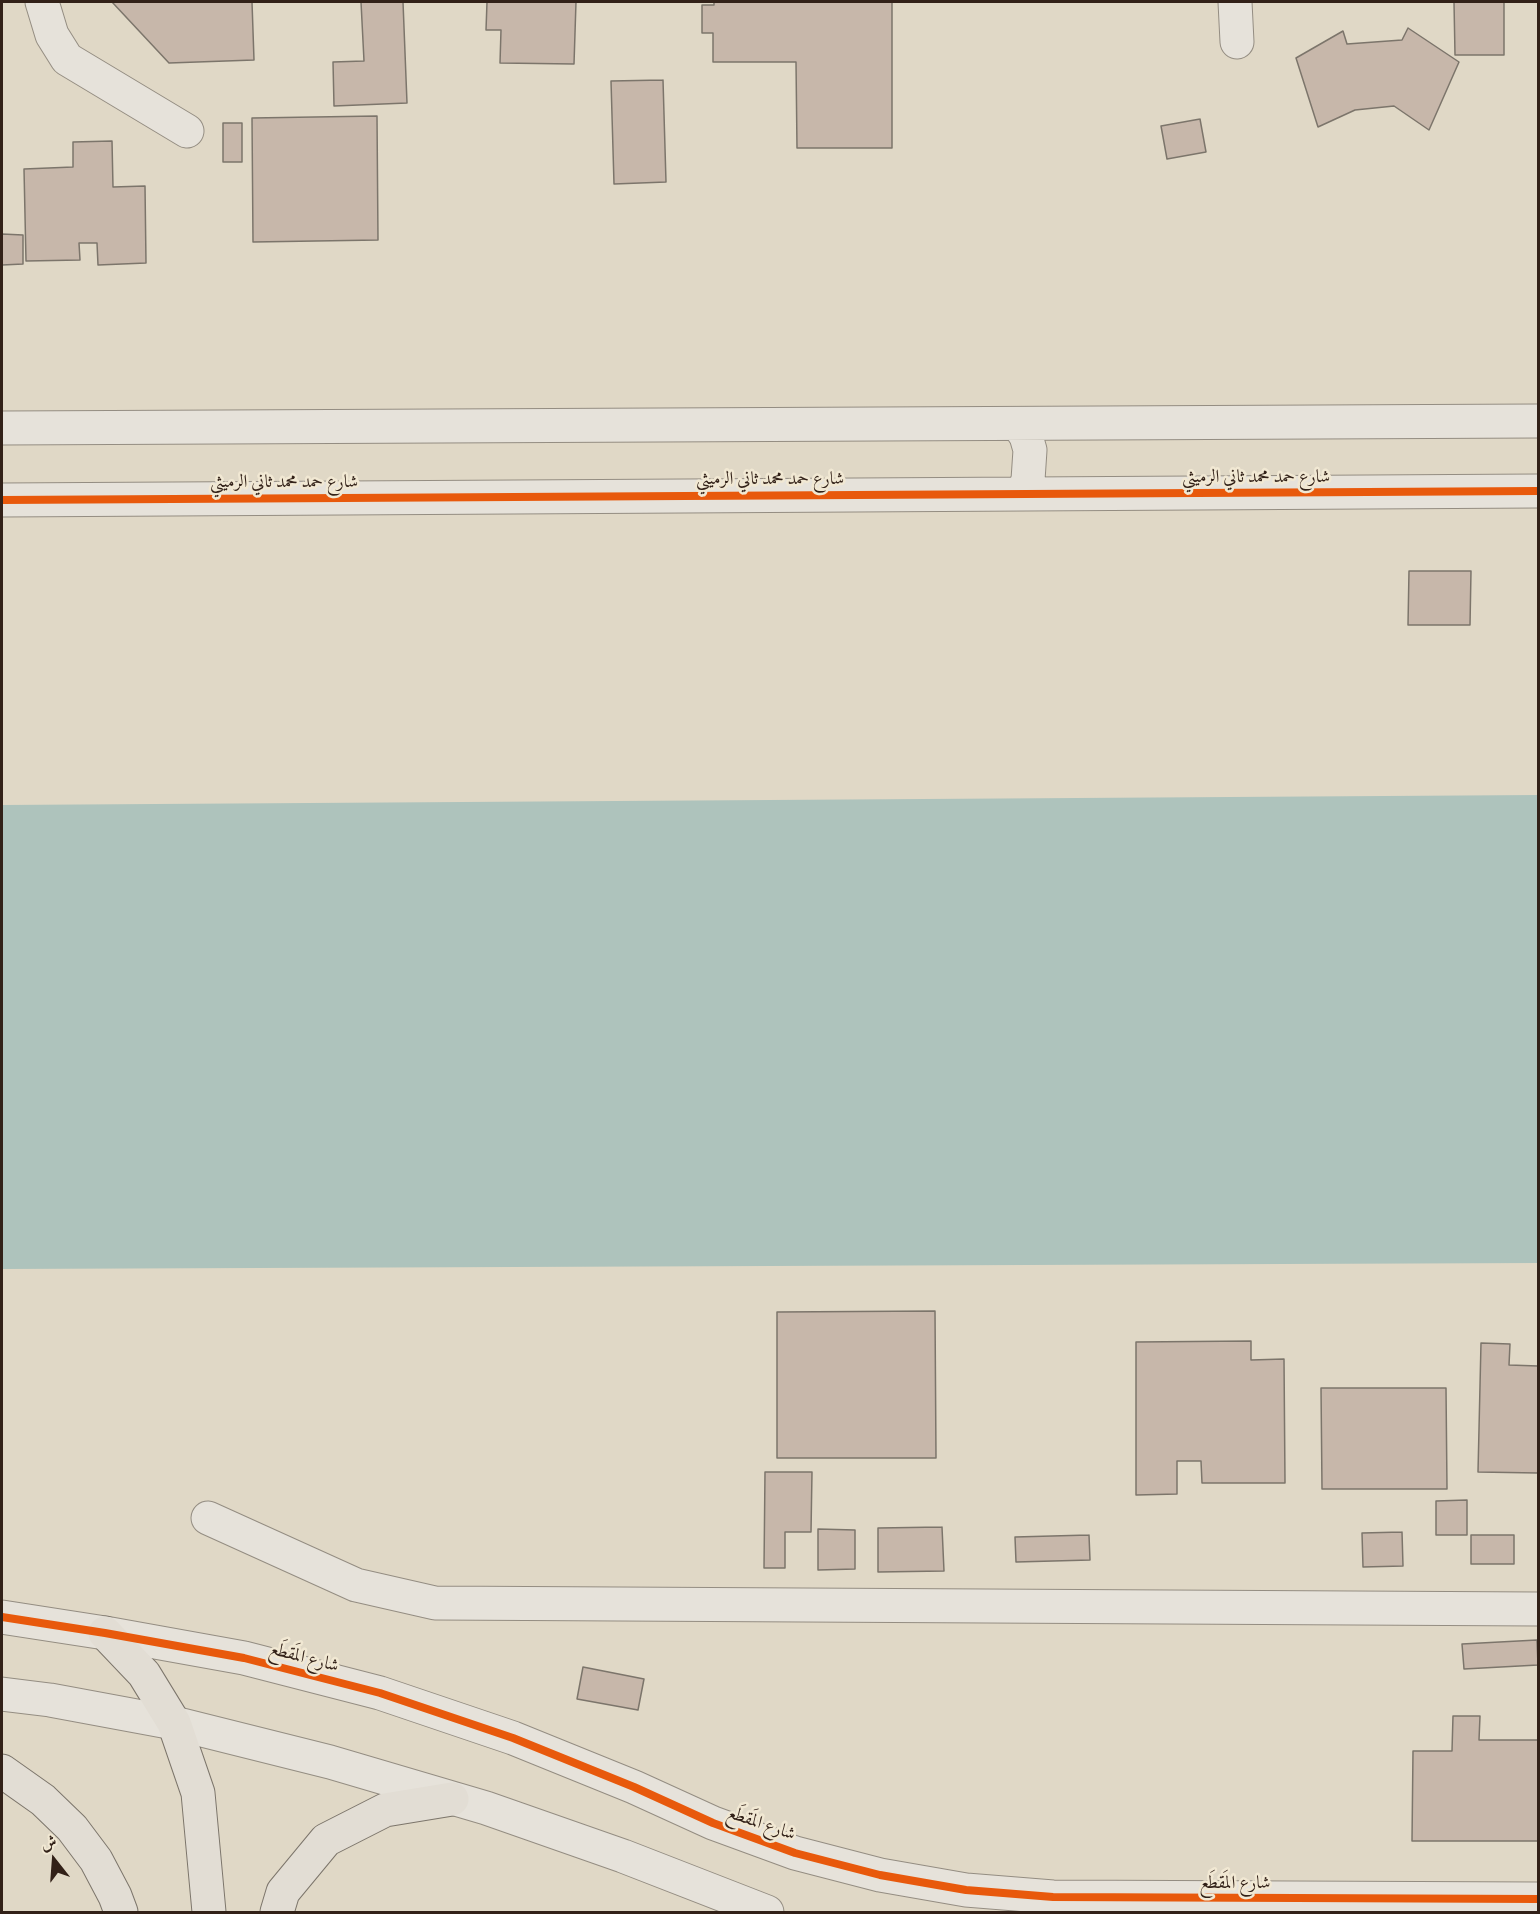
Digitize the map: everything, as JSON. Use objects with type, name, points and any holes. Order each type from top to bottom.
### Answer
[{"type":"highway","points":[[105,1633],[144,1674],[174,1723],[198,1793],[209,1912]]},
{"type":"highway","points":[[2,1771],[43,1800],[72,1828],[96,1860],[121,1912]]},
{"type":"highway","points":[[277,1912],[284,1892],[326,1840],[385,1810],[452,1798]]},
{"type":"street","points":[[42,2],[52,35],[67,59],[187,131]]},
{"type":"street","points":[[1234,2],[1237,42]]},
{"type":"street","points":[[2,428],[1539,421]]},
{"type":"street","points":[[1018,424],[1026,436],[1031,466],[1022,494]]},
{"type":"street","name":"شارع حمد محمد ثاني الرميثي","points":[[2,500],[1539,491]]},
{"type":"street","points":[[208,1518],[356,1585],[435,1603],[1539,1609]]},
{"type":"street","name":"شارع المَقطَع","points":[[2,1617],[244,1658],[380,1694],[513,1738],[634,1787],[712,1823],[795,1853],[880,1875],[966,1890],[1053,1897],[1539,1899]]},
{"type":"street","points":[[2,1694],[50,1700],[174,1723],[330,1762],[452,1798],[623,1856],[767,1912]]},
{"type":"water","points":[[1538,795],[1538,1263],[2,1269],[2,805]]},
{"type":"building","points":[[112,2],[252,2],[254,60],[169,63]]},
{"type":"building","points":[[361,2],[403,2],[407,103],[334,106],[333,62],[364,61]]},
{"type":"building","points":[[487,2],[576,2],[574,64],[500,63],[501,30],[486,30]]},
{"type":"building","points":[[714,2],[892,2],[892,148],[797,148],[796,62],[713,62],[713,33],[702,33],[702,5],[714,5]]},
{"type":"building","points":[[1454,2],[1504,2],[1504,55],[1455,55]]},
{"type":"building","points":[[1408,28],[1459,62],[1429,130],[1394,106],[1355,110],[1318,127],[1296,58],[1343,31],[1347,44],[1402,40]]},
{"type":"building","points":[[663,80],[666,182],[614,184],[611,81]]},
{"type":"building","points":[[377,116],[378,240],[253,242],[252,118]]},
{"type":"building","points":[[1200,119],[1206,152],[1167,159],[1161,126]]},
{"type":"building","points":[[223,123],[242,123],[242,162],[223,162]]},
{"type":"building","points":[[112,141],[113,187],[145,186],[146,263],[98,265],[97,243],[79,243],[80,260],[26,261],[24,169],[73,167],[73,142]]},
{"type":"building","points":[[2,234],[23,235],[23,264],[2,265]]},
{"type":"building","points":[[1409,571],[1471,571],[1470,625],[1408,625]]},
{"type":"building","points":[[935,1311],[936,1458],[777,1458],[777,1312]]},
{"type":"building","points":[[1251,1341],[1251,1360],[1284,1359],[1285,1483],[1202,1483],[1201,1461],[1177,1461],[1177,1494],[1136,1495],[1136,1342]]},
{"type":"building","points":[[1481,1343],[1510,1344],[1509,1365],[1538,1366],[1538,1473],[1478,1472]]},
{"type":"building","points":[[1321,1388],[1446,1388],[1447,1489],[1322,1489]]},
{"type":"building","points":[[765,1472],[812,1472],[811,1532],[785,1532],[785,1568],[764,1568]]},
{"type":"building","points":[[1467,1500],[1467,1535],[1436,1535],[1436,1501]]},
{"type":"building","points":[[942,1527],[944,1571],[878,1572],[878,1528]]},
{"type":"building","points":[[818,1529],[855,1530],[855,1569],[818,1570]]},
{"type":"building","points":[[1402,1532],[1403,1566],[1363,1567],[1362,1533]]},
{"type":"building","points":[[1089,1535],[1090,1560],[1016,1562],[1015,1537]]},
{"type":"building","points":[[1471,1535],[1514,1535],[1514,1564],[1471,1564]]},
{"type":"building","points":[[1537,1640],[1538,1665],[1464,1669],[1462,1644]]},
{"type":"building","points":[[583,1667],[644,1679],[638,1710],[577,1699]]},
{"type":"building","points":[[1453,1716],[1480,1716],[1479,1740],[1538,1740],[1538,1841],[1412,1841],[1413,1751],[1452,1751]]},
{"type":"cycle path","points":[[2,500],[1538,491]]},
{"type":"cycle path","points":[[2,1617],[244,1658],[380,1693],[513,1738],[634,1787],[713,1823],[795,1853],[880,1875],[966,1890],[1053,1897],[1538,1899]]}]
